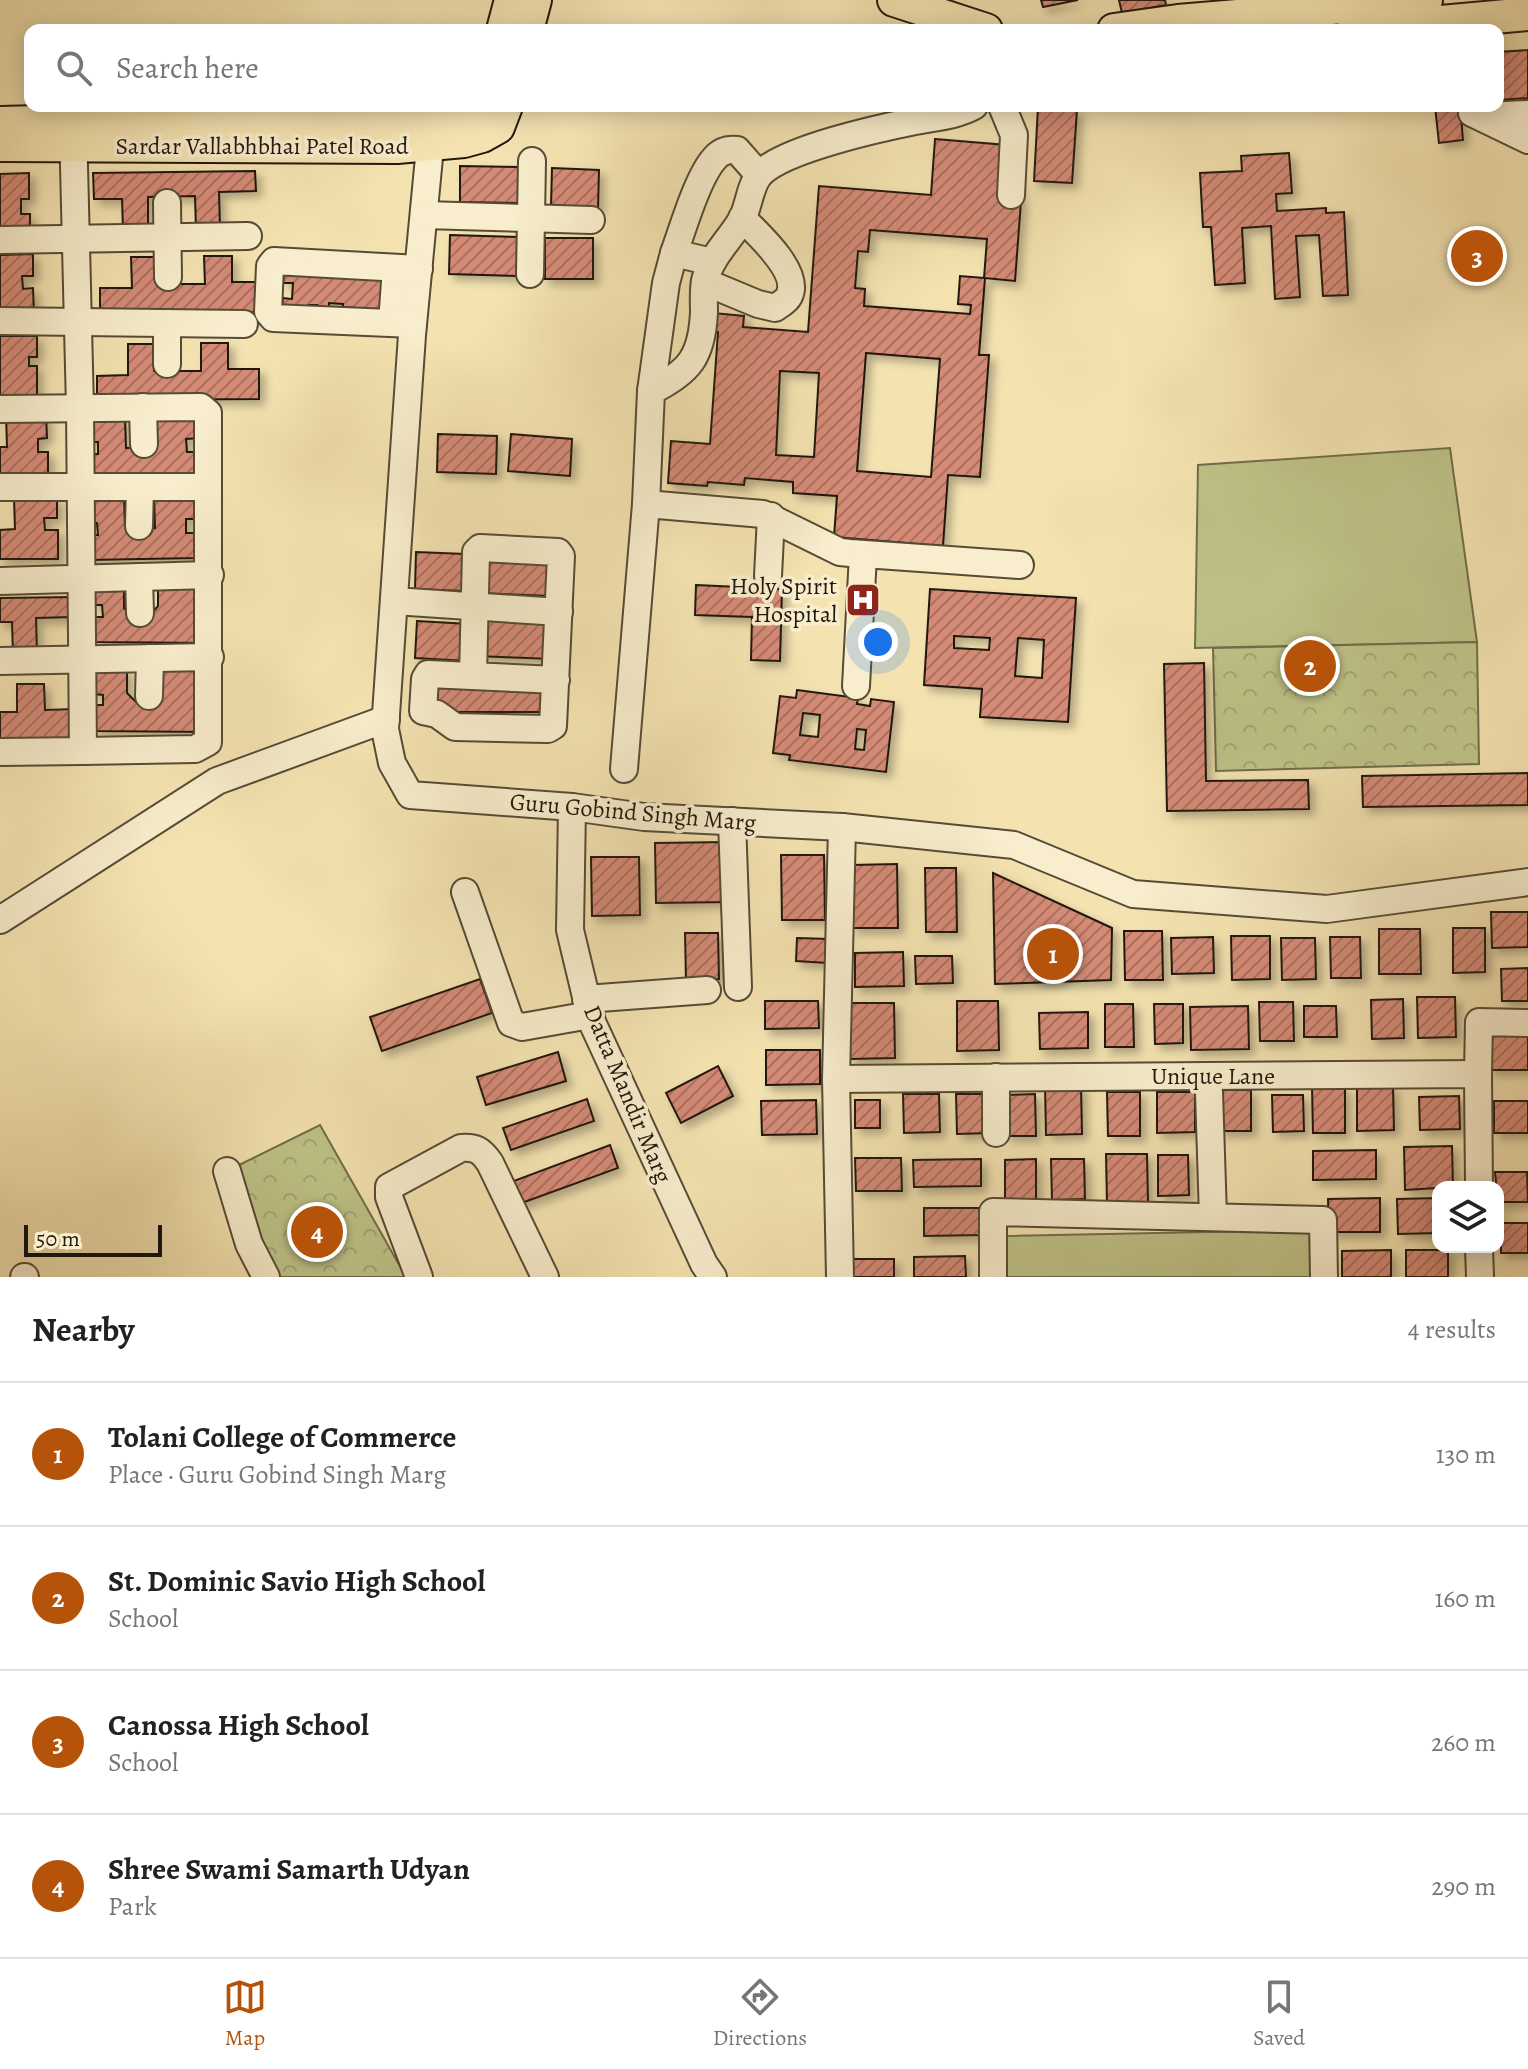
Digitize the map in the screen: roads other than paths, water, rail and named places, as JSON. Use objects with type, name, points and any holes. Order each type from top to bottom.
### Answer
[{"type":"main road","points":[[505,24],[511,0]]},
{"type":"main road","points":[[529,24],[535,0]]},
{"type":"main road","points":[[894,0],[968,24]]},
{"type":"main road","points":[[1144,24],[1178,17],[1426,0]]},
{"type":"main road","points":[[1419,24],[1528,14]]},
{"type":"main road","points":[[432,130],[468,112]]},
{"type":"main road","name":"Sardar Vallabhbhai Patel Road","points":[[0,123],[73,134],[359,148],[432,130],[464,141],[498,127],[504,112]]},
{"type":"main road","name":"Sardar Vallabhbhai Patel Road","points":[[0,145],[73,134]]},
{"type":"street","points":[[651,391],[672,381],[692,362],[699,349],[708,272],[742,218],[759,175],[780,160],[818,146],[959,112]]},
{"type":"street","points":[[1004,112],[1014,135],[1011,195]]},
{"type":"street","points":[[1528,114],[1476,114],[1528,140]]},
{"type":"street","name":"Guru Gobind Singh Marg","points":[[432,130],[424,215],[407,269],[402,323],[394,601],[385,729],[392,763],[410,795],[572,807],[644,817],[842,827],[1014,845],[1133,894],[1148,896],[1327,909],[1528,882]]},
{"type":"street","points":[[73,134],[80,408],[83,751]]},
{"type":"street","points":[[624,769],[646,504],[651,391],[666,283],[695,195],[714,159],[727,149],[737,150],[759,175]]},
{"type":"street","points":[[530,274],[532,161]]},
{"type":"street","points":[[167,203],[168,277]]},
{"type":"street","points":[[424,215],[591,220]]},
{"type":"street","points":[[674,253],[758,304],[775,308],[787,300],[791,292],[790,278],[772,248],[742,218]]},
{"type":"street","points":[[0,240],[248,236]]},
{"type":"street","points":[[402,323],[273,318],[268,312],[270,266],[274,261],[407,269]]},
{"type":"street","points":[[0,321],[244,324]]},
{"type":"street","points":[[167,323],[167,364]]},
{"type":"street","points":[[143,407],[144,444]]},
{"type":"street","points":[[0,409],[206,409],[210,575],[210,737],[204,745],[195,749],[0,752]]},
{"type":"street","points":[[0,487],[208,487]]},
{"type":"street","points":[[139,526],[140,487]]},
{"type":"street","points":[[646,504],[771,516],[840,552],[1020,565]]},
{"type":"street","points":[[768,576],[771,516]]},
{"type":"street","points":[[473,676],[478,548],[558,552],[561,556],[559,612],[556,680],[554,724],[550,729],[455,727],[437,714],[424,712],[427,675],[556,680]]},
{"type":"street","points":[[856,686],[863,555]]},
{"type":"street","points":[[0,581],[210,575]]},
{"type":"street","points":[[139,577],[140,613]]},
{"type":"street","points":[[394,601],[559,612]]},
{"type":"street","points":[[0,661],[210,657]]},
{"type":"street","points":[[149,696],[150,658]]},
{"type":"street","points":[[0,920],[217,781],[386,719]]},
{"type":"street","name":"Datta Mandir Marg","points":[[572,807],[570,930],[588,1008],[704,1264],[713,1277]]},
{"type":"street","points":[[732,821],[738,987]]},
{"type":"street","points":[[840,1277],[836,1079],[842,827]]},
{"type":"street","points":[[465,892],[511,1023],[522,1027],[588,1008],[700,998]]},
{"type":"street","points":[[1479,1181],[1479,1022],[1528,1023]]},
{"type":"street","name":"Unique Lane","points":[[836,1079],[1478,1074]]},
{"type":"street","points":[[996,1077],[996,1133]]},
{"type":"street","points":[[1209,1092],[1213,1217]]},
{"type":"street","points":[[419,1277],[389,1197],[389,1187],[461,1148],[473,1147],[481,1151],[490,1163],[545,1277]]},
{"type":"street","points":[[227,1171],[249,1244],[266,1277]]},
{"type":"street","points":[[993,1277],[993,1212],[1323,1220],[1324,1277]]},
{"type":"street","points":[[1479,1253],[1480,1277]]},
{"type":"place","name":"Canossa High School","points":[[1477,256]]},
{"type":"place","name":"Holy Spirit Hospital","points":[[863,600]]},
{"type":"place","name":"St. Dominic Savio High School","points":[[1310,666]]},
{"type":"place","name":"Tolani College of Commerce","points":[[1053,954]]},
{"type":"place","name":"Shree Swami Samarth Udyan","points":[[317,1232]]}]
